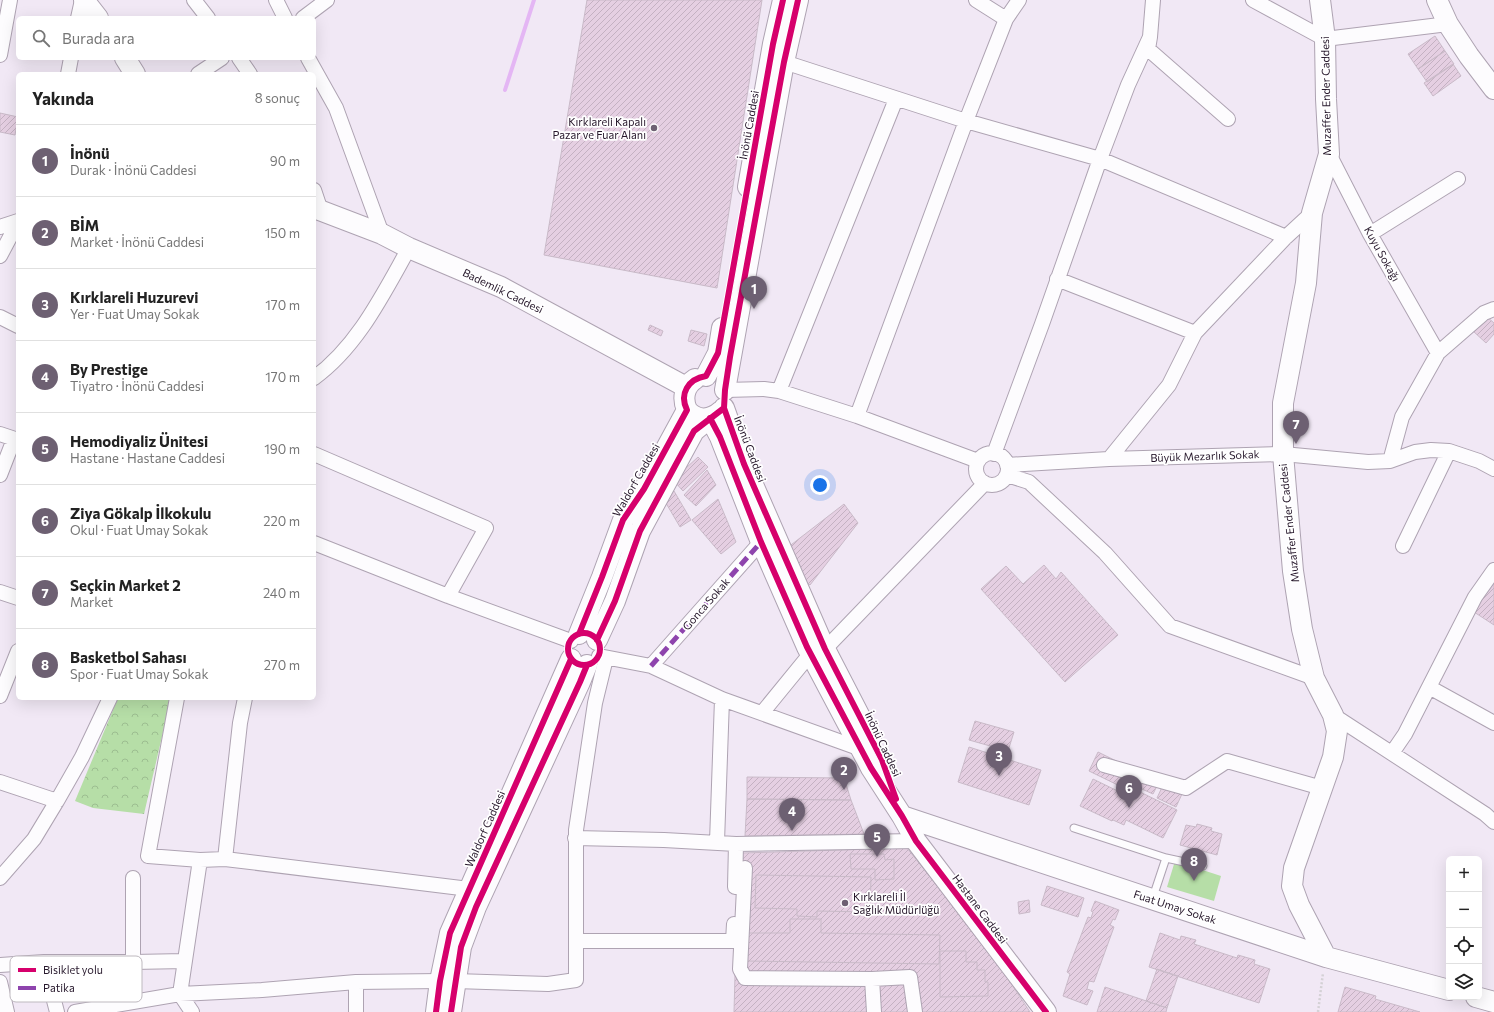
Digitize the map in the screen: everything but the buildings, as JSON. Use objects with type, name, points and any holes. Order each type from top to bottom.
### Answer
[{"type":"main road","points":[[83,0],[96,16]]},
{"type":"main road","name":"İnönü Caddesi","points":[[706,376],[718,353],[773,44],[783,0]]},
{"type":"main road","name":"İnönü Caddesi","points":[[798,0],[784,62],[719,405],[720,437],[761,542],[818,651],[882,760],[902,816]]},
{"type":"main road","name":"Muzaffer Ender Caddesi","points":[[1320,0],[1325,39],[1329,154],[1312,213],[1306,283],[1283,403],[1283,454],[1293,571],[1302,629],[1314,678],[1333,715],[1337,731],[1333,757],[1294,868],[1292,886],[1299,905],[1326,957]]},
{"type":"main road","points":[[1437,0],[1448,24],[1469,56],[1494,89]]},
{"type":"main road","points":[[126,60],[134,72]]},
{"type":"main road","name":"Bademlik Caddesi","points":[[318,210],[382,234],[410,248],[501,287],[686,401]]},
{"type":"main road","points":[[706,376],[715,379],[719,405],[698,418],[686,401],[694,380],[706,376]]},
{"type":"main road","name":"Waldorf Caddesi","points":[[436,1012],[476,907],[580,682],[602,577],[623,520],[644,489],[686,401]]},
{"type":"main road","name":"İnönü Caddesi","points":[[719,405],[818,651],[861,749],[871,768],[902,816]]},
{"type":"main road","name":"Waldorf Caddesi","points":[[451,1012],[448,981],[450,933],[469,889],[587,650],[615,601],[640,531],[694,431],[719,405]]},
{"type":"main road","name":"Hastane Caddesi","points":[[902,816],[916,842],[1046,1012]]},
{"type":"main road","name":"Fuat Umay Sokak","points":[[902,816],[1326,957],[1446,989]]},
{"type":"main road","points":[[1482,999],[1494,1002]]},
{"type":"street","points":[[0,55],[10,0]]},
{"type":"street","points":[[79,16],[83,0]]},
{"type":"street","points":[[276,0],[285,16]]},
{"type":"street","points":[[306,16],[327,0]]},
{"type":"street","points":[[976,0],[1006,19]]},
{"type":"street","points":[[857,416],[966,121],[1006,19],[1019,0]]},
{"type":"street","points":[[1153,0],[1148,49],[1228,119]]},
{"type":"street","points":[[1253,0],[1325,39],[1448,24]]},
{"type":"street","points":[[197,1],[207,16]]},
{"type":"street","points":[[994,454],[1042,324],[1100,159],[1128,85],[1150,37]]},
{"type":"street","points":[[68,72],[70,60]]},
{"type":"street","points":[[201,72],[219,60]]},
{"type":"street","points":[[240,60],[248,72]]},
{"type":"street","points":[[309,60],[316,72]]},
{"type":"street","points":[[784,62],[966,121],[1100,159],[1286,237]]},
{"type":"street","points":[[316,72],[336,108],[382,234]]},
{"type":"street","points":[[779,392],[896,99]]},
{"type":"street","name":"Kuyu Sokağı","points":[[1329,154],[1370,234],[1438,353]]},
{"type":"street","points":[[1370,234],[1458,179]]},
{"type":"street","points":[[316,200],[318,210]]},
{"type":"street","points":[[1109,459],[1168,385],[1195,333],[1286,237],[1312,213]]},
{"type":"street","points":[[0,227],[16,223]]},
{"type":"street","points":[[0,256],[16,226]]},
{"type":"street","points":[[316,376],[356,337],[410,248]]},
{"type":"street","points":[[1057,279],[1195,333]]},
{"type":"street","points":[[1390,461],[1402,417],[1438,353],[1484,313],[1494,309]]},
{"type":"street","points":[[0,317],[16,325]]},
{"type":"street","points":[[719,405],[764,389],[779,392],[857,416],[978,461]]},
{"type":"street","points":[[0,434],[16,439],[0,475]]},
{"type":"street","name":"Büyük Mezarlık Sokak","points":[[1007,470],[1109,459],[1283,454],[1368,462],[1390,461],[1415,452],[1431,450],[1449,451],[1479,460],[1494,469]]},
{"type":"street","points":[[1404,546],[1449,451]]},
{"type":"street","points":[[1007,470],[1000,483],[990,485],[985,483],[977,476],[976,466],[978,461],[986,454],[1001,456],[1007,470],[1029,482],[1100,547],[1170,626],[1314,678]]},
{"type":"street","points":[[316,455],[486,528],[448,596]]},
{"type":"street","points":[[762,713],[818,651],[985,483]]},
{"type":"street","name":"Gonca Sokak","points":[[651,666],[761,542]]},
{"type":"street","points":[[316,544],[587,650],[651,666],[722,699],[861,749]]},
{"type":"street","points":[[1392,753],[1405,734],[1475,597],[1494,570]]},
{"type":"street","points":[[0,592],[16,597]]},
{"type":"street","points":[[142,1001],[180,994],[262,990],[356,982],[448,981],[548,984],[576,980],[575,838],[595,703],[587,650]]},
{"type":"street","points":[[0,696],[3,680],[16,655]]},
{"type":"street","points":[[1429,687],[1494,723]]},
{"type":"street","points":[[717,842],[722,699]]},
{"type":"street","points":[[0,878],[34,839],[82,757],[109,700]]},
{"type":"street","points":[[177,700],[148,856],[200,860],[225,859],[469,889]]},
{"type":"street","points":[[225,859],[240,723],[245,700]]},
{"type":"street","points":[[1333,715],[1485,814],[1494,822]]},
{"type":"street","points":[[1104,765],[1186,788],[1227,761],[1322,788]]},
{"type":"street","points":[[0,782],[57,801]]},
{"type":"street","points":[[575,838],[717,842],[736,844],[916,842]]},
{"type":"street","points":[[576,941],[733,941],[736,844]]},
{"type":"street","points":[[192,1012],[180,994],[200,860]]},
{"type":"street","points":[[745,868],[740,969],[744,978],[872,979],[910,977],[915,1012]]},
{"type":"street","points":[[133,878],[133,956]]},
{"type":"street","points":[[142,962],[185,962]]},
{"type":"street","points":[[0,965],[10,964]]},
{"type":"street","points":[[872,979],[874,1012]]},
{"type":"street","points":[[0,982],[7,1012]]},
{"type":"street","points":[[356,982],[356,1012]]},
{"type":"street","points":[[54,1002],[57,1012]]},
{"type":"street","points":[[75,1012],[133,1002]]},
{"type":"lane","points":[[1074,828],[1166,858],[1203,866]]},
{"type":"lane","points":[[1152,899],[1166,858]]},
{"type":"path","points":[[1318,1012],[1326,957]]},
{"type":"green space","points":[[117,700],[171,700],[144,814],[93,808],[75,801]]},
{"type":"green space","points":[[1175,861],[1221,876],[1214,901],[1167,887]]},
{"type":"waterway","points":[[505,90],[534,0]]},
{"type":"marked path","points":[[651,666],[761,542]]},
{"type":"cycle path","points":[[579,634],[623,520],[644,489],[687,410],[684,398],[687,388],[694,380],[706,376],[718,353],[773,44],[783,0]]},
{"type":"cycle path","points":[[597,640],[615,601],[640,531],[694,431],[724,408],[730,357],[784,62],[798,0]]},
{"type":"cycle path","points":[[724,408],[744,464],[825,649],[882,760],[896,799]]},
{"type":"cycle path","points":[[710,418],[720,437],[761,542],[807,647],[871,768],[902,816],[916,841],[1046,1012]]},
{"type":"cycle path","points":[[584,633],[590,634],[597,640],[600,649],[599,655],[593,662],[584,665],[578,664],[571,658],[568,649],[569,643],[575,636],[584,633]]},
{"type":"cycle path","points":[[436,1012],[440,981],[450,933],[571,659]]},
{"type":"cycle path","points":[[451,1012],[461,947],[476,907],[587,665]]},
{"type":"place","name":"Kırklareli Kapalı Pazar ve Fuar Alanı","points":[[654,128]]},
{"type":"place","name":"İnönü","points":[[754,309]]},
{"type":"place","name":"Seçkin Market 2","points":[[1296,444]]},
{"type":"place","name":"Kırklareli Huzurevi","points":[[999,776]]},
{"type":"place","name":"BİM","points":[[844,790]]},
{"type":"place","name":"Ziya Gökalp İlkokulu","points":[[1129,808]]},
{"type":"place","name":"By Prestige","points":[[792,831]]},
{"type":"place","name":"Hemodiyaliz Ünitesi","points":[[877,857]]},
{"type":"place","name":"Basketbol Sahası","points":[[1194,881]]},
{"type":"place","name":"Kırklareli İl Sağlık Müdürlüğü","points":[[845,903]]}]
